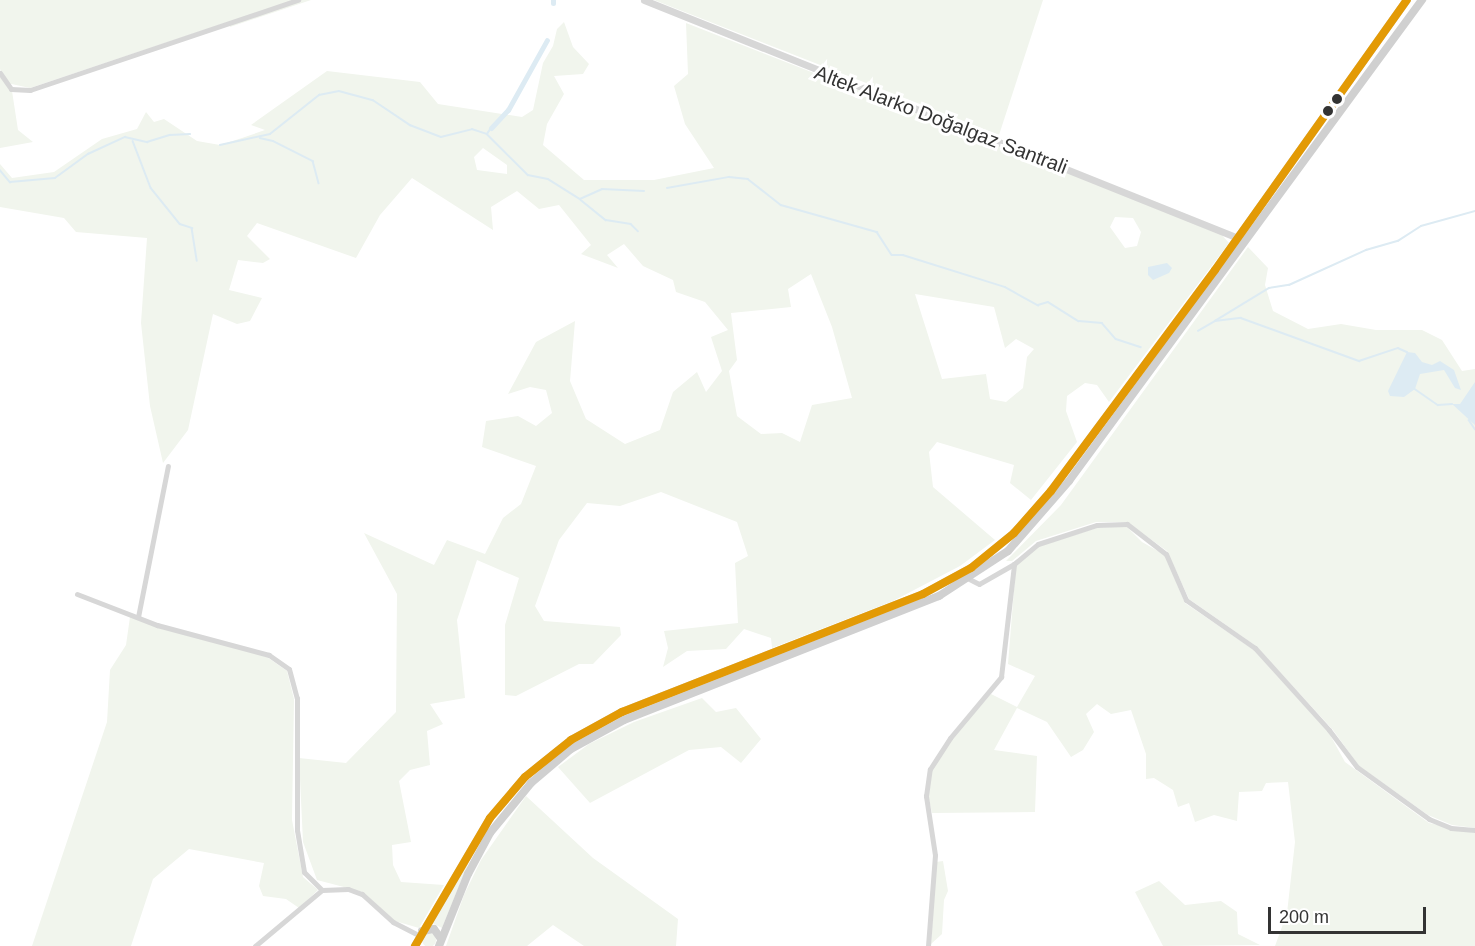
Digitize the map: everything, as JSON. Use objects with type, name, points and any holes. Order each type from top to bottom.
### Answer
[{"type":"main road","points":[[414,946],[502,802],[532,771],[571,740],[622,712],[922,594],[957,577],[1002,544],[1039,507],[1238,238],[1407,0]]},
{"type":"main road","points":[[440,942],[490,833],[531,783],[572,749],[624,720],[911,608],[969,579],[1008,550],[1041,518],[1171,345],[1422,0]]},
{"type":"main road","points":[[420,933],[434,929],[440,942]]},
{"type":"main road","points":[[420,933],[420,946]]},
{"type":"street","points":[[0,73],[11,89],[30,90],[298,0]]},
{"type":"street","name":"Altek Alarko Doğalgaz Santrali","points":[[644,0],[1238,238]]},
{"type":"street","points":[[138,617],[168,466]]},
{"type":"street","points":[[969,579],[979,584],[1014,564],[1038,544],[1097,525],[1126,524],[1166,554],[1186,600],[1255,648],[1329,730],[1357,767],[1429,819],[1451,828],[1475,830]]},
{"type":"street","points":[[928,946],[935,855],[926,796],[930,769],[950,738],[1001,677],[1014,564]]},
{"type":"street","points":[[77,594],[138,617],[269,655],[289,669],[297,698],[297,830],[304,872],[322,890]]},
{"type":"street","points":[[255,946],[322,890],[348,889],[362,894],[393,922],[420,933]]},
{"type":"shaded area","points":[[0,0],[311,0],[230,27],[228,22],[30,88],[7,83],[0,69]]},
{"type":"shaded area","points":[[654,0],[1043,0],[999,135]]},
{"type":"shaded area","points":[[564,22],[573,47],[589,64],[583,74],[554,76],[564,94],[547,124],[543,145],[584,180],[654,180],[714,168],[685,124],[674,86],[688,74],[686,23],[1191,220],[1220,233],[1229,243],[1109,402],[1097,385],[1085,383],[1067,396],[1066,411],[1077,442],[1031,500],[1010,483],[1014,465],[937,442],[929,452],[933,487],[995,540],[960,566],[893,601],[772,648],[771,638],[744,629],[726,649],[687,651],[663,667],[668,648],[664,631],[738,623],[735,563],[748,556],[737,522],[661,492],[620,506],[587,503],[559,540],[535,606],[544,621],[620,627],[621,635],[593,664],[579,664],[516,696],[505,695],[505,625],[519,578],[477,560],[457,620],[465,698],[430,704],[443,724],[427,731],[430,765],[410,770],[399,781],[411,842],[392,845],[393,865],[401,882],[444,885],[419,928],[395,921],[363,892],[317,880],[303,842],[299,758],[346,763],[396,712],[397,594],[364,533],[434,565],[447,540],[485,554],[503,518],[521,504],[536,466],[482,447],[486,421],[518,416],[536,426],[552,413],[546,390],[530,387],[508,394],[536,342],[575,321],[570,381],[586,419],[625,444],[660,430],[673,392],[697,372],[706,392],[722,371],[711,337],[728,330],[705,302],[676,292],[673,280],[643,266],[624,244],[607,255],[618,268],[581,254],[591,245],[559,205],[539,209],[517,191],[491,207],[493,230],[412,178],[380,215],[356,258],[257,223],[247,236],[270,259],[263,263],[238,260],[229,290],[262,298],[250,321],[237,324],[213,314],[188,430],[163,463],[150,406],[141,323],[147,238],[76,232],[64,218],[0,207],[0,164],[12,178],[54,172],[102,139],[137,129],[146,112],[154,122],[164,119],[197,141],[220,145],[265,130],[251,125],[327,71],[420,82],[438,104],[522,117],[533,110],[543,63],[553,46],[557,29]],"holes":[[[483,148],[507,165],[507,174],[477,170],[474,157]],[[1115,217],[1133,218],[1141,232],[1137,246],[1125,248],[1110,227]],[[811,274],[832,327],[852,398],[812,405],[800,442],[782,433],[761,434],[737,416],[729,371],[737,360],[731,313],[791,307],[788,289]],[[915,294],[994,307],[1005,348],[1016,339],[1034,349],[1027,357],[1023,388],[1006,402],[990,399],[986,374],[942,379]]]},
{"type":"shaded area","points":[[0,77],[12,91],[18,130],[33,142],[0,148]]},
{"type":"shaded area","points":[[1248,247],[1268,268],[1265,285],[1273,311],[1308,329],[1341,324],[1376,330],[1422,330],[1442,340],[1462,371],[1475,369],[1475,828],[1452,825],[1428,815],[1359,766],[1333,730],[1256,646],[1189,599],[1167,551],[1127,522],[1096,522],[1036,541],[1012,561],[1006,561],[1061,505]]},
{"type":"shaded area","points":[[1167,263],[1172,268],[1169,273],[1153,280],[1148,275],[1148,267]]},
{"type":"shaded area","points":[[1407,352],[1415,353],[1422,362],[1432,365],[1440,361],[1454,370],[1461,390],[1455,388],[1444,370],[1420,374],[1415,389],[1404,397],[1390,396],[1388,391]]},
{"type":"shaded area","points":[[1475,382],[1475,425],[1452,404],[1460,404]]},
{"type":"shaded area","points":[[1126,526],[1142,542],[1165,555],[1185,603],[1254,650],[1329,733],[1345,762],[1429,823],[1475,833],[1475,946],[1275,946],[1287,913],[1295,842],[1288,782],[1266,783],[1262,791],[1239,792],[1237,821],[1214,815],[1195,822],[1189,803],[1178,807],[1173,790],[1154,778],[1146,779],[1146,754],[1131,710],[1111,714],[1097,704],[1086,714],[1094,732],[1083,750],[1071,757],[1047,722],[1017,708],[994,750],[1037,756],[1035,812],[932,813],[928,795],[932,770],[951,740],[991,694],[1017,707],[1035,676],[1008,664],[1016,565],[1039,546],[1097,528]]},
{"type":"shaded area","points":[[130,617],[267,657],[287,671],[294,699],[292,820],[303,877],[318,890],[299,908],[286,899],[263,896],[259,886],[264,863],[189,849],[153,879],[131,946],[32,946],[107,722],[110,670],[126,645]]},
{"type":"shaded area","points":[[702,698],[716,712],[736,708],[761,739],[741,763],[721,747],[689,750],[590,803],[558,767],[589,744],[634,722]]},
{"type":"shaded area","points":[[526,796],[593,858],[678,919],[676,946],[584,946],[553,925],[527,946],[446,946],[464,895],[481,860]]},
{"type":"shaded area","points":[[473,852],[442,928],[430,922]]},
{"type":"shaded area","points":[[943,861],[948,891],[944,900],[942,934],[931,944],[936,862]]},
{"type":"shaded area","points":[[1159,881],[1185,905],[1221,901],[1237,912],[1238,934],[1260,945],[1163,946],[1135,892]]},
{"type":"shaded area","points":[[426,933],[432,933],[436,940],[432,947],[426,947],[422,943],[422,937]]},
{"type":"waterway","points":[[491,128],[508,110],[547,40]]},
{"type":"waterway","points":[[220,145],[270,134],[319,95],[339,91],[373,100],[410,125],[441,137],[472,129],[487,134],[528,175],[548,179],[580,199],[602,189],[644,191]]},
{"type":"waterway","points":[[487,134],[491,128]]},
{"type":"waterway","points":[[0,170],[10,182],[55,178],[88,154],[125,137],[147,142],[170,135],[190,134]]},
{"type":"waterway","points":[[260,138],[273,141],[313,161],[319,183]]},
{"type":"waterway","points":[[133,141],[151,188],[180,224],[192,228],[197,261]]},
{"type":"waterway","points":[[667,188],[729,177],[748,179],[781,205],[877,232],[892,255],[903,255],[1005,287],[1038,305],[1048,302],[1079,321],[1102,323],[1116,339],[1141,347]]},
{"type":"waterway","points":[[581,200],[606,220],[631,224],[638,231]]},
{"type":"waterway","points":[[1215,321],[1269,288],[1289,285],[1366,250],[1398,241],[1421,226],[1475,211]]},
{"type":"waterway","points":[[1198,331],[1215,321],[1241,318],[1359,361],[1398,348],[1407,352]]},
{"type":"waterway","points":[[1415,389],[1438,405],[1452,404]]},
{"type":"waterway","points":[[1469,420],[1475,429]]},
{"type":"transit line","points":[[415,946],[490,818],[525,777],[571,740],[622,712],[923,594],[971,568],[1014,533],[1051,491],[1215,270],[1407,0]]}]
